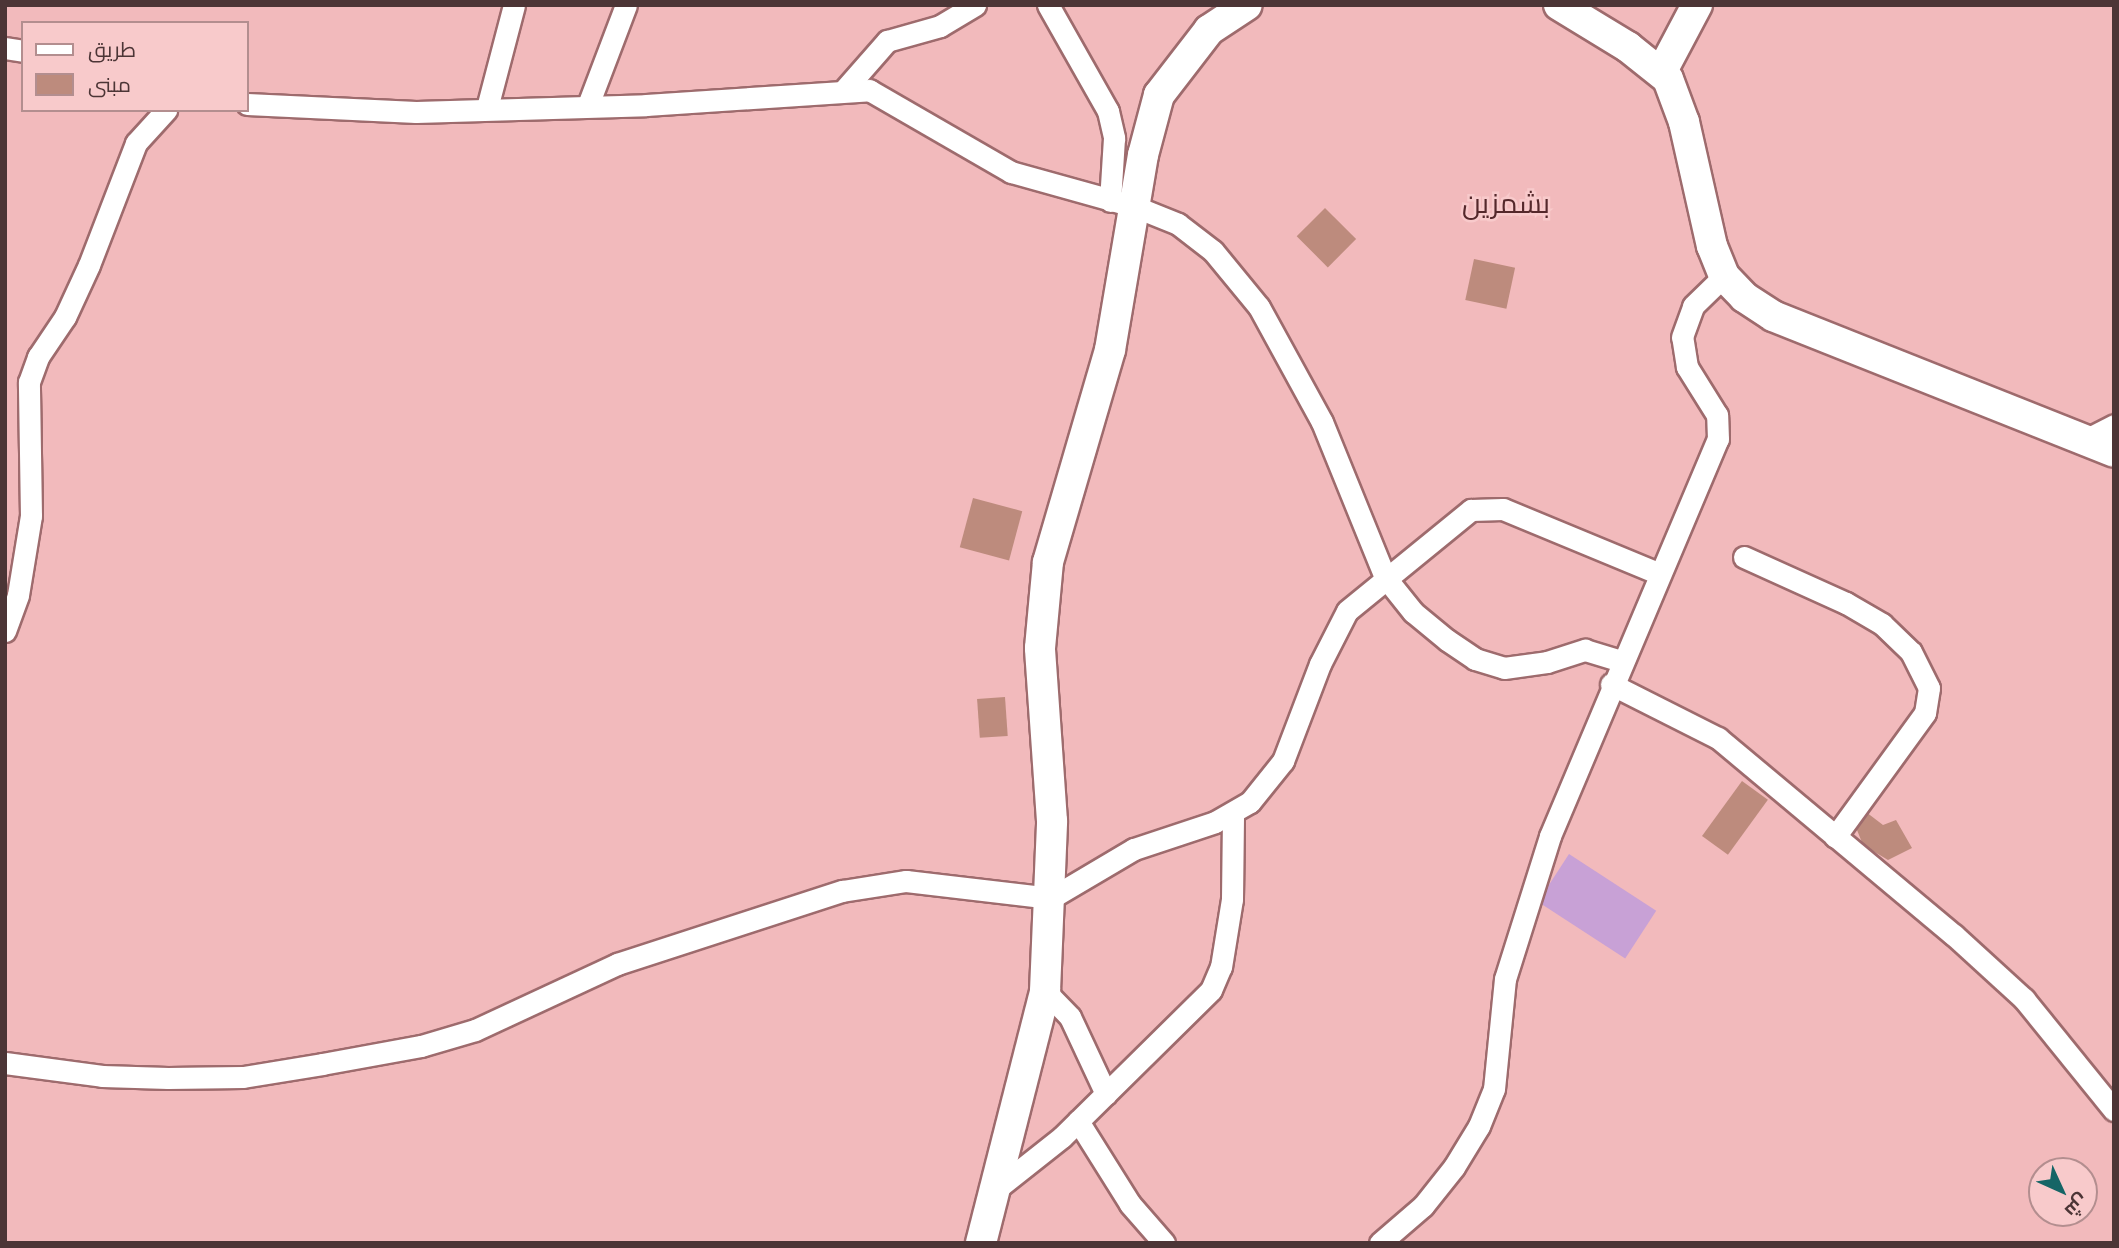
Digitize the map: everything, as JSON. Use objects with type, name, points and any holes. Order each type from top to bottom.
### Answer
[{"type":"main road","points":[[981,1243],[1045,991],[1051,898],[1052,790],[1040,648],[1043,590],[1059,514],[1110,350],[1123,204],[1143,155],[1159,95],[1209,30],[1247,5]]},
{"type":"main road","points":[[1559,5],[1650,63],[1680,106],[1712,246],[1724,276],[1744,297],[1773,316],[2114,452]]},
{"type":"main road","points":[[1650,63],[1694,8]]},
{"type":"street","points":[[487,108],[514,5]]},
{"type":"street","points":[[589,105],[626,5]]},
{"type":"street","points":[[845,89],[887,41],[940,26],[975,5]]},
{"type":"street","points":[[1048,5],[1108,111],[1123,204]]},
{"type":"street","points":[[248,104],[416,112],[720,101],[845,89],[869,90],[894,101],[1011,172],[1123,204],[1178,224],[1213,251],[1259,307],[1322,422],[1385,577],[1436,632],[1489,665],[1518,668],[1585,650],[1620,661]]},
{"type":"street","points":[[5,631],[18,595],[30,529],[29,382],[38,357],[65,317],[89,265],[136,143],[164,112]]},
{"type":"street","points":[[1380,1243],[1410,1219],[1454,1167],[1488,1105],[1497,1075],[1505,979],[1557,818],[1620,661],[1704,480],[1718,439],[1717,415],[1687,367],[1682,337],[1693,306],[1724,276]]},
{"type":"street","points":[[2083,441],[2114,425]]},
{"type":"street","points":[[5,1063],[102,1076],[243,1077],[421,1046],[475,1030],[617,964],[842,891],[906,881],[1051,898],[1134,849],[1233,813],[1265,788],[1283,761],[1320,664],[1347,611],[1385,577],[1471,510],[1487,506],[1503,509],[1660,574]]},
{"type":"street","points":[[1744,557],[1846,603],[1882,624],[1911,652],[1929,688],[1925,713],[1835,836]]},
{"type":"street","points":[[1611,684],[1718,738],[1835,836],[2024,999],[2114,1110]]},
{"type":"street","points":[[995,1190],[1078,1121],[1203,1001],[1217,978],[1232,899],[1233,813]]},
{"type":"street","points":[[1045,991],[1070,1017],[1106,1094]]},
{"type":"street","points":[[1078,1121],[1130,1204],[1164,1243]]},
{"type":"street","points":[[1409,1243],[1410,1219]]},
{"type":"shaded area","points":[[1569,854],[1656,911],[1625,958],[1538,902]]},
{"type":"building","points":[[1325,208],[1356,239],[1328,267],[1297,236]]},
{"type":"building","points":[[1474,259],[1515,268],[1506,309],[1465,300]]},
{"type":"building","points":[[973,498],[1022,511],[1009,560],[960,547]]},
{"type":"building","points":[[1005,697],[1008,736],[980,738],[977,699]]},
{"type":"building","points":[[1742,781],[1768,800],[1728,855],[1702,836]]},
{"type":"building","points":[[1866,812],[1883,825],[1896,820],[1912,848],[1888,860],[1863,845],[1855,825]]},
{"type":"district","name":"بشمزين","points":[[1506,204]]}]
